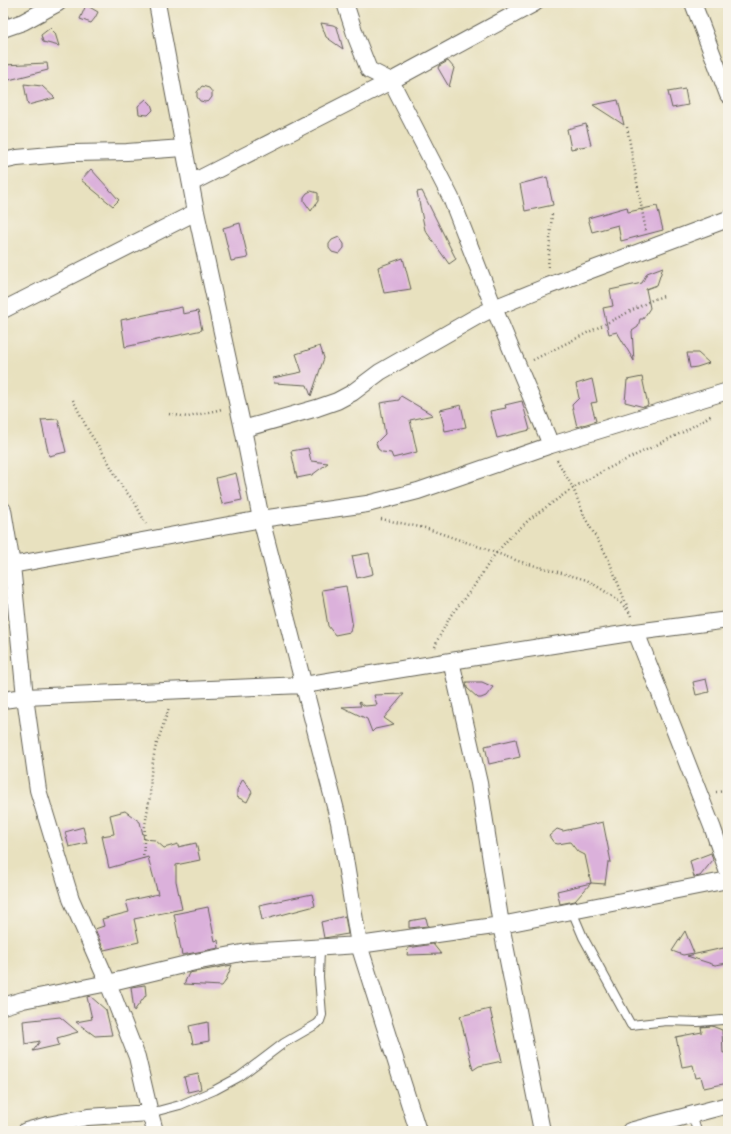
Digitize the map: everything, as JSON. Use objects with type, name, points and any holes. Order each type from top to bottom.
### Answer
[{"type":"street","points":[[4,24],[23,22],[58,3]]},
{"type":"street","points":[[157,3],[183,148],[261,519],[339,822],[359,945],[418,1131]]},
{"type":"street","points":[[345,3],[369,70],[391,81],[451,198],[550,445]]},
{"type":"street","points":[[191,183],[391,81],[535,3]]},
{"type":"street","points":[[693,3],[728,95]]},
{"type":"street","points":[[3,161],[18,158],[73,153],[112,153],[183,148]]},
{"type":"street","points":[[3,310],[196,212]]},
{"type":"street","points":[[243,429],[337,401],[352,393],[380,372],[494,308],[548,286],[728,219]]},
{"type":"street","points":[[12,564],[261,519],[367,504],[418,490],[550,445],[728,391]]},
{"type":"street","points":[[3,510],[12,564],[25,697],[38,790],[71,899],[108,983],[137,1057],[150,1113],[156,1131]]},
{"type":"street","points":[[3,700],[25,697],[304,685],[636,632],[728,620]]},
{"type":"street","points":[[636,632],[700,794],[728,873]]},
{"type":"street","points":[[451,661],[479,783],[501,925],[542,1131]]},
{"type":"street","points":[[3,1006],[23,1000],[247,952],[359,945],[501,925],[728,880]]},
{"type":"street","points":[[630,1131],[728,1105]]},
{"type":"street","points":[[26,1131],[88,1117],[150,1113]]},
{"type":"lane","points":[[572,911],[583,937],[631,1025],[667,1021],[698,1022],[722,1020]]},
{"type":"lane","points":[[150,1113],[180,1105],[215,1090],[239,1077],[284,1043],[317,1024],[322,1015],[320,948]]},
{"type":"lane","points":[[692,1115],[697,1131]]},
{"type":"path","points":[[627,127],[650,248]]},
{"type":"path","points":[[548,286],[548,250],[552,213]]},
{"type":"path","points":[[519,369],[540,355],[664,296]]},
{"type":"path","points":[[73,400],[89,432],[105,456],[122,487],[143,515],[153,539]]},
{"type":"path","points":[[169,414],[188,417],[238,406]]},
{"type":"path","points":[[429,665],[438,639],[451,615],[509,538],[531,518],[573,488],[603,471],[684,432],[709,417],[714,412]]},
{"type":"path","points":[[550,445],[573,488],[585,518],[608,558],[636,632]]},
{"type":"path","points":[[378,519],[385,519],[425,528],[518,561],[587,580],[620,602],[630,613]]},
{"type":"path","points":[[143,859],[145,825],[155,749],[174,691]]},
{"type":"building","points":[[86,5],[98,12],[91,23],[80,19]]},
{"type":"building","points":[[321,23],[337,27],[343,49],[326,37]]},
{"type":"building","points":[[50,28],[55,33],[59,46],[43,42],[41,35]]},
{"type":"building","points":[[448,61],[454,68],[449,87],[438,68]]},
{"type":"building","points":[[47,63],[48,70],[5,81],[3,65]]},
{"type":"building","points":[[24,84],[42,86],[55,98],[28,105]]},
{"type":"building","points":[[202,86],[209,88],[212,92],[212,97],[209,101],[200,101],[197,97],[197,92]]},
{"type":"building","points":[[685,89],[688,105],[672,108],[668,92]]},
{"type":"building","points":[[146,99],[151,104],[153,110],[148,115],[139,114],[138,106]]},
{"type":"building","points":[[618,100],[624,125],[593,105]]},
{"type":"building","points":[[586,124],[591,145],[571,149],[567,129]]},
{"type":"building","points":[[91,169],[119,200],[113,206],[81,180]]},
{"type":"building","points":[[547,177],[553,205],[525,211],[520,184]]},
{"type":"building","points":[[311,191],[318,193],[318,201],[311,211],[304,201],[304,197]]},
{"type":"building","points":[[422,191],[456,259],[449,264],[425,230],[417,192]]},
{"type":"building","points":[[657,206],[663,230],[621,241],[618,225],[592,232],[588,218],[627,207],[628,212]]},
{"type":"building","points":[[240,223],[248,258],[231,261],[223,228]]},
{"type":"building","points":[[339,237],[344,244],[344,248],[339,254],[332,252],[329,248],[329,244],[332,240]]},
{"type":"building","points":[[403,258],[411,289],[384,293],[378,267]]},
{"type":"building","points":[[663,267],[657,285],[646,289],[650,308],[643,319],[640,319],[638,327],[632,331],[634,361],[617,332],[609,334],[603,308],[613,306],[610,290],[642,283],[647,273]]},
{"type":"building","points":[[182,307],[183,314],[198,311],[202,330],[125,347],[121,320]]},
{"type":"building","points":[[320,346],[324,358],[311,396],[307,385],[274,383],[273,378],[302,372],[296,354]]},
{"type":"building","points":[[687,353],[698,353],[709,363],[690,368]]},
{"type":"building","points":[[642,377],[648,405],[644,407],[625,402],[627,380]]},
{"type":"building","points":[[592,379],[597,402],[591,403],[596,421],[577,427],[572,405],[579,398],[576,384]]},
{"type":"building","points":[[401,396],[433,415],[410,420],[417,452],[393,458],[391,453],[382,452],[378,449],[376,443],[385,434],[380,403],[399,400]]},
{"type":"building","points":[[522,401],[530,430],[497,438],[490,411],[506,408],[505,405]]},
{"type":"building","points":[[461,405],[466,427],[445,431],[440,410]]},
{"type":"building","points":[[58,419],[66,452],[49,456],[41,420]]},
{"type":"building","points":[[308,448],[311,461],[328,463],[312,475],[297,478],[291,451]]},
{"type":"building","points":[[236,473],[242,500],[222,504],[216,478]]},
{"type":"building","points":[[369,553],[373,574],[357,578],[352,556]]},
{"type":"building","points":[[346,586],[352,622],[350,632],[335,635],[328,626],[322,590]]},
{"type":"building","points":[[706,679],[709,692],[696,695],[693,682]]},
{"type":"building","points":[[466,682],[482,682],[493,687],[486,696],[478,698],[467,688]]},
{"type":"building","points":[[404,694],[384,718],[394,725],[375,729],[372,732],[367,719],[342,707],[361,706],[359,702],[365,706],[377,705],[374,695]]},
{"type":"building","points":[[516,739],[520,757],[489,764],[485,746]]},
{"type":"building","points":[[243,779],[252,792],[247,802],[237,797],[237,790]]},
{"type":"building","points":[[125,811],[140,822],[144,839],[155,840],[164,848],[178,844],[178,847],[196,843],[200,860],[176,865],[176,881],[182,909],[134,919],[139,942],[104,950],[95,929],[104,926],[102,919],[129,912],[126,901],[158,894],[148,857],[109,868],[102,836],[114,834],[110,815]]},
{"type":"building","points":[[603,822],[611,862],[608,862],[605,884],[591,883],[585,855],[577,851],[570,842],[558,844],[554,843],[549,836],[557,829],[563,831]]},
{"type":"building","points":[[83,827],[87,843],[69,847],[65,832]]},
{"type":"building","points":[[711,853],[713,860],[700,876],[694,877],[690,861]]},
{"type":"building","points":[[591,883],[575,901],[560,904],[557,891]]},
{"type":"building","points":[[312,894],[315,906],[262,920],[259,905]]},
{"type":"building","points":[[208,907],[215,941],[218,940],[219,948],[182,955],[174,914]]},
{"type":"building","points":[[345,916],[348,934],[324,938],[321,922]]},
{"type":"building","points":[[426,918],[428,926],[409,928],[409,921]]},
{"type":"building","points":[[685,931],[694,953],[683,955],[672,951]]},
{"type":"building","points":[[433,944],[441,954],[407,955],[408,948]]},
{"type":"building","points":[[728,947],[728,963],[715,965],[687,956]]},
{"type":"building","points":[[232,965],[222,986],[184,984],[189,973]]},
{"type":"building","points":[[145,985],[146,995],[134,1011],[131,987]]},
{"type":"building","points":[[90,996],[106,1010],[112,1035],[95,1036],[76,1022],[92,1019],[87,997]]},
{"type":"building","points":[[490,1009],[502,1061],[479,1066],[473,1070],[460,1016]]},
{"type":"building","points":[[60,1017],[78,1032],[57,1038],[59,1045],[33,1051],[40,1041],[25,1044],[23,1021]]},
{"type":"building","points":[[208,1022],[209,1041],[193,1044],[189,1026]]},
{"type":"building","points":[[712,1026],[722,1030],[723,1053],[728,1052],[728,1083],[704,1088],[701,1077],[696,1078],[693,1065],[682,1067],[676,1037],[702,1032],[701,1027]]},
{"type":"building","points":[[198,1074],[201,1089],[188,1092],[184,1077]]}]
